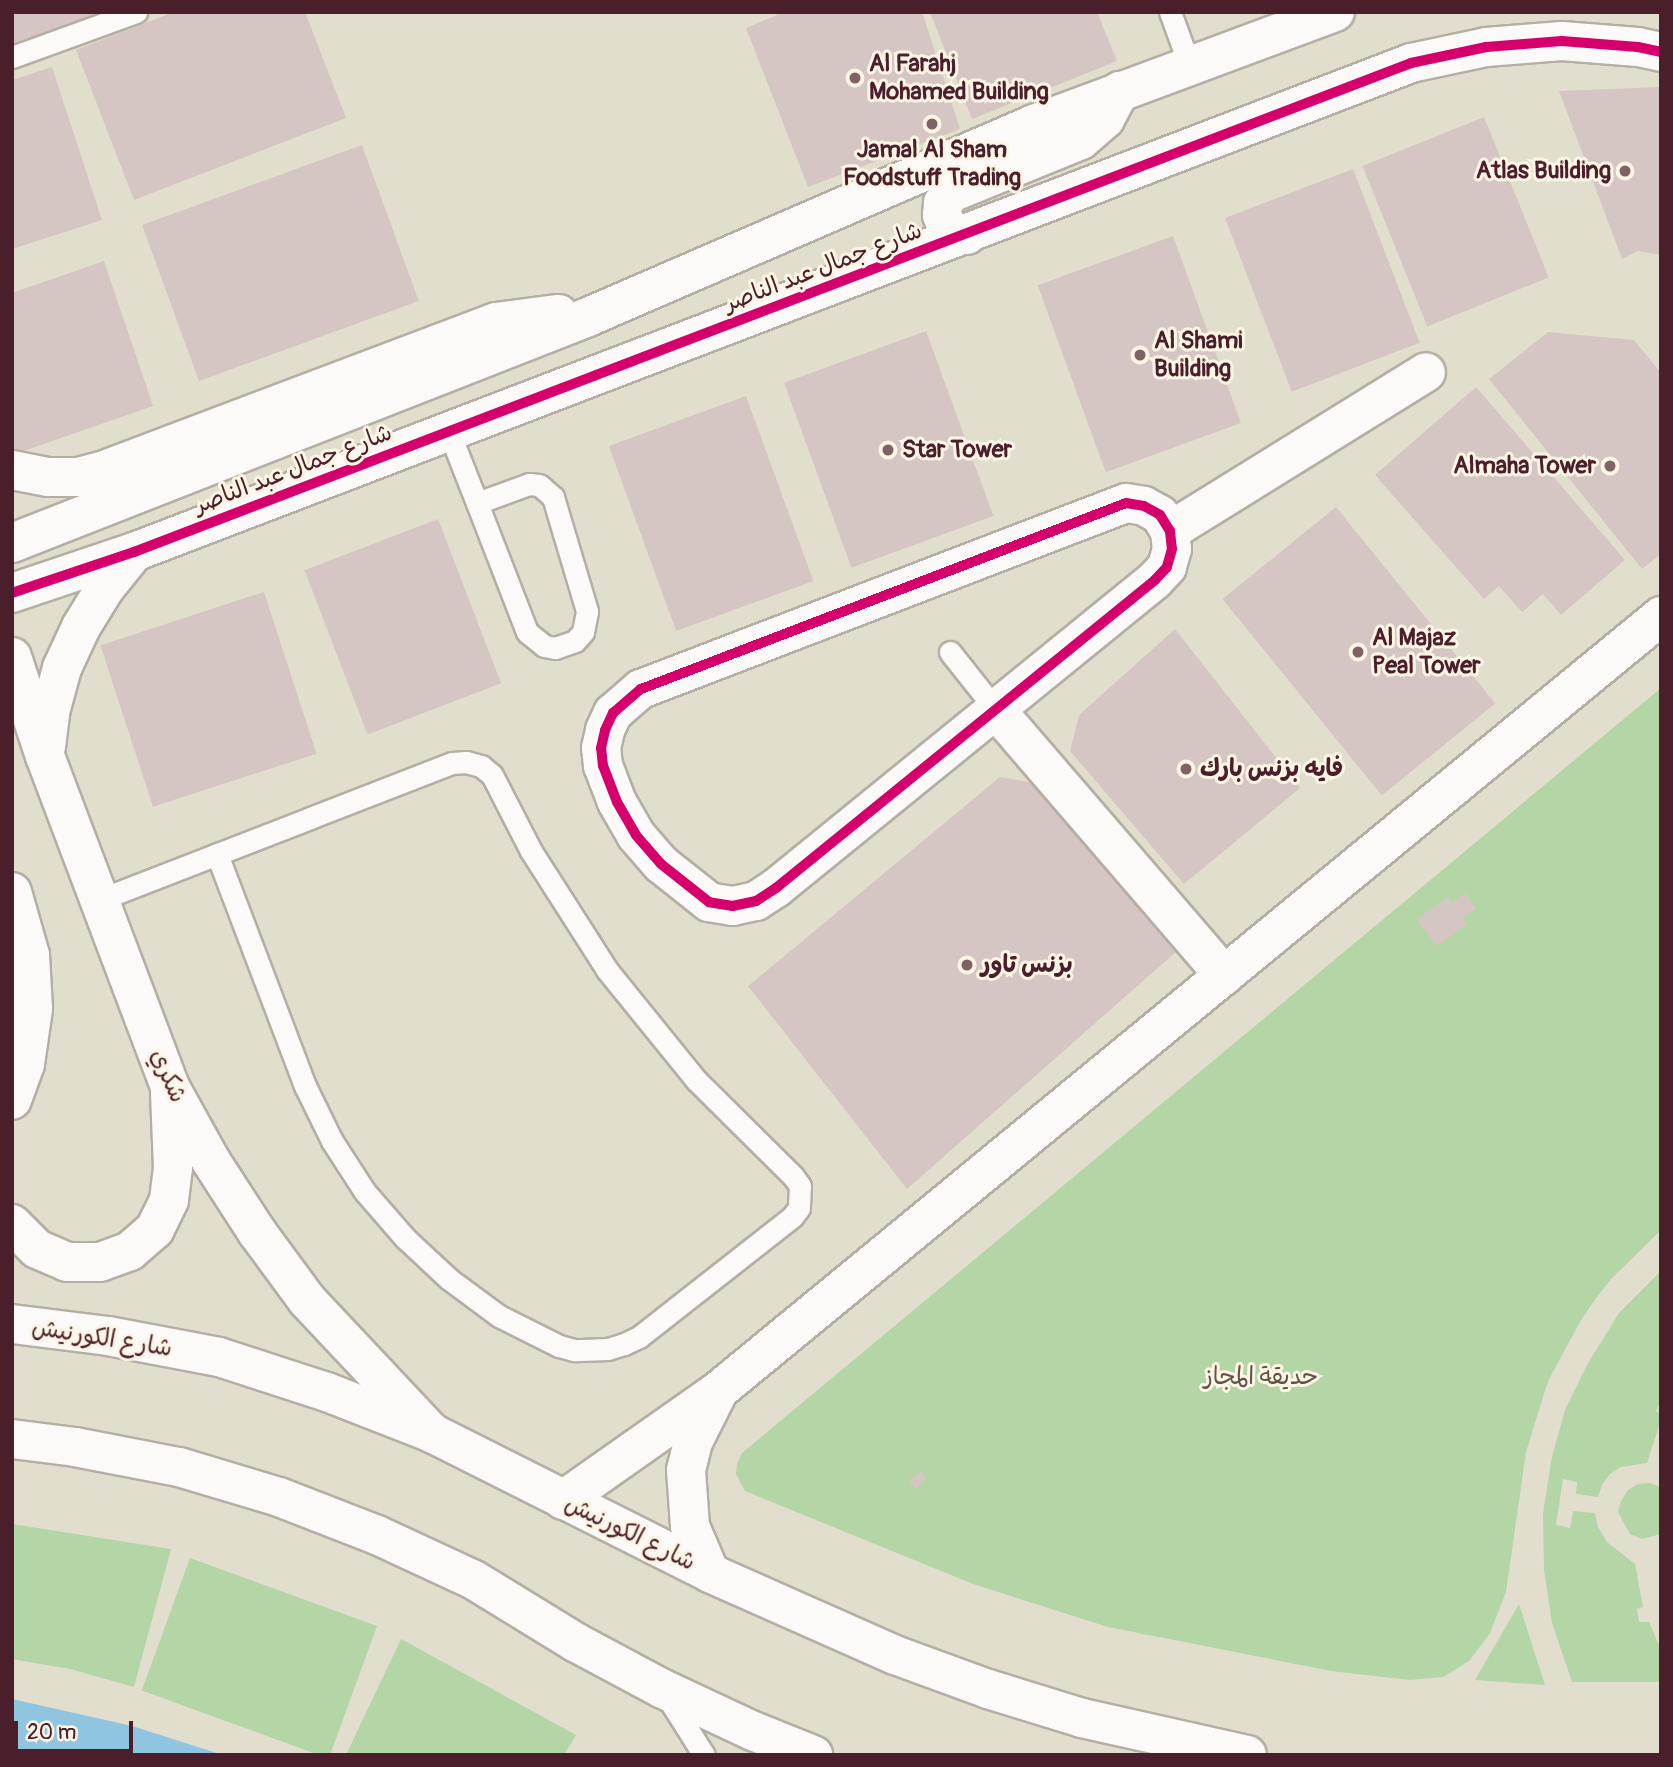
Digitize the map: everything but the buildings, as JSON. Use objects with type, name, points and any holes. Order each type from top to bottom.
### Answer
[{"type":"street","name":"شارع جمال عبد الناصر","points":[[12,543],[588,317],[951,158],[1189,64],[1328,13]]},
{"type":"street","name":"شارع جمال عبد الناصر","points":[[12,593],[134,552],[1411,63],[1486,47],[1562,41],[1638,47],[1661,52]]},
{"type":"street","points":[[967,235],[956,233],[946,225],[942,215],[943,203],[951,193],[1082,140],[1105,119],[1120,91]]},
{"type":"street","points":[[12,470],[48,477],[78,477],[107,470],[496,322],[557,314],[588,317]]},
{"type":"street","points":[[1170,531],[1426,372]]},
{"type":"street","points":[[1126,503],[1144,506],[1160,515],[1170,531],[1172,549],[1167,567],[1155,580],[996,710],[776,888],[756,901],[733,906],[709,902],[661,864],[636,835],[617,802],[603,766],[605,730],[613,713],[641,689],[1126,503]]},
{"type":"street","points":[[45,756],[50,712],[62,668],[81,627],[105,588],[134,552]]},
{"type":"street","points":[[564,1500],[718,1391],[1661,616]]},
{"type":"street","name":"شكري","points":[[12,657],[45,756],[170,1087],[211,1161],[257,1232],[300,1290],[363,1363],[432,1433]]},
{"type":"street","points":[[996,710],[1224,975]]},
{"type":"street","points":[[12,892],[30,955],[33,1009],[25,1064],[12,1100]]},
{"type":"street","points":[[12,1224],[37,1250],[67,1262],[100,1262],[130,1251],[155,1229],[169,1200],[173,1168],[170,1087]]},
{"type":"street","name":"شارع الكورنيش","points":[[12,1324],[108,1336],[219,1357],[327,1391],[432,1433],[710,1573],[844,1634],[988,1689],[1082,1717],[1247,1755]]},
{"type":"street","points":[[710,1573],[691,1527],[686,1470],[693,1441],[718,1391]]},
{"type":"street","points":[[12,1439],[75,1447],[178,1467],[279,1497],[377,1535],[474,1580],[575,1642],[661,1688],[752,1731],[813,1755]]},
{"type":"lane","points":[[12,57],[136,12]]},
{"type":"lane","points":[[1170,12],[1189,64]]},
{"type":"lane","points":[[449,432],[527,632],[544,646],[555,648],[575,641],[583,632],[587,611],[553,497],[539,485],[529,484],[477,503]]},
{"type":"lane","points":[[950,652],[996,710]]},
{"type":"lane","points":[[99,900],[217,854],[452,764],[466,762],[481,766],[492,775],[531,851],[607,970],[696,1080],[793,1176],[800,1186],[799,1208],[792,1217],[639,1337],[624,1344],[599,1350],[575,1350],[559,1346],[499,1316],[449,1279],[405,1238],[365,1192],[332,1141],[305,1086],[217,854]]},
{"type":"lane","points":[[661,1688],[704,1755]]},
{"type":"green space","name":"حديقة المجاز","points":[[1661,688],[1661,1230],[1611,1279],[1597,1297],[1581,1320],[1548,1381],[1526,1452],[1506,1592],[1490,1633],[1469,1661],[1443,1677],[1410,1680],[1331,1671],[1108,1627],[973,1584],[745,1491],[736,1474],[742,1453]]},
{"type":"green space","points":[[1661,1271],[1661,1400],[1656,1411],[1661,1414],[1661,1420],[1647,1463],[1621,1467],[1610,1474],[1598,1497],[1576,1494],[1577,1482],[1563,1479],[1556,1525],[1570,1528],[1573,1511],[1595,1513],[1598,1527],[1607,1542],[1635,1564],[1643,1607],[1637,1609],[1639,1622],[1649,1622],[1661,1650],[1661,1682],[1572,1682],[1552,1623],[1544,1570],[1543,1513],[1552,1457],[1565,1410],[1587,1365],[1619,1313]]},
{"type":"green space","points":[[1650,1483],[1661,1487],[1661,1534],[1642,1539],[1630,1534],[1618,1512],[1628,1490],[1638,1484]]},
{"type":"green space","points":[[12,1524],[171,1549],[134,1687],[70,1669],[12,1659]]},
{"type":"green space","points":[[190,1558],[377,1626],[330,1755],[319,1755],[142,1690]]},
{"type":"green space","points":[[1519,1604],[1545,1685],[1475,1680]]},
{"type":"green space","points":[[401,1639],[576,1735],[564,1755],[346,1755]]},
{"type":"water","points":[[12,1699],[132,1726],[223,1755],[12,1755]]},
{"type":"cycle path","points":[[12,593],[134,552],[1411,63],[1486,47],[1562,41],[1638,47],[1661,52]]},
{"type":"cycle path","points":[[1126,503],[1144,506],[1160,515],[1170,531],[1172,549],[1167,567],[1155,580],[776,888],[756,901],[733,906],[709,902],[661,864],[636,835],[617,802],[603,766],[601,748],[613,713],[641,689],[1126,503]]},
{"type":"place","name":"Al Farahj Mohamed Building","points":[[855,78]]},
{"type":"place","name":"Jamal Al Sham Foodstuff Trading","points":[[932,124]]},
{"type":"place","name":"Atlas Building","points":[[1625,171]]},
{"type":"place","name":"Al Shami Building","points":[[1140,355]]},
{"type":"place","name":"Star Tower","points":[[888,450]]},
{"type":"place","name":"Almaha Tower","points":[[1610,466]]},
{"type":"place","name":"Al Majaz Peal Tower","points":[[1358,652]]},
{"type":"place","name":"فايه بزنس بارك","points":[[1186,769]]},
{"type":"place","name":"بزنس تاور","points":[[967,965]]}]
